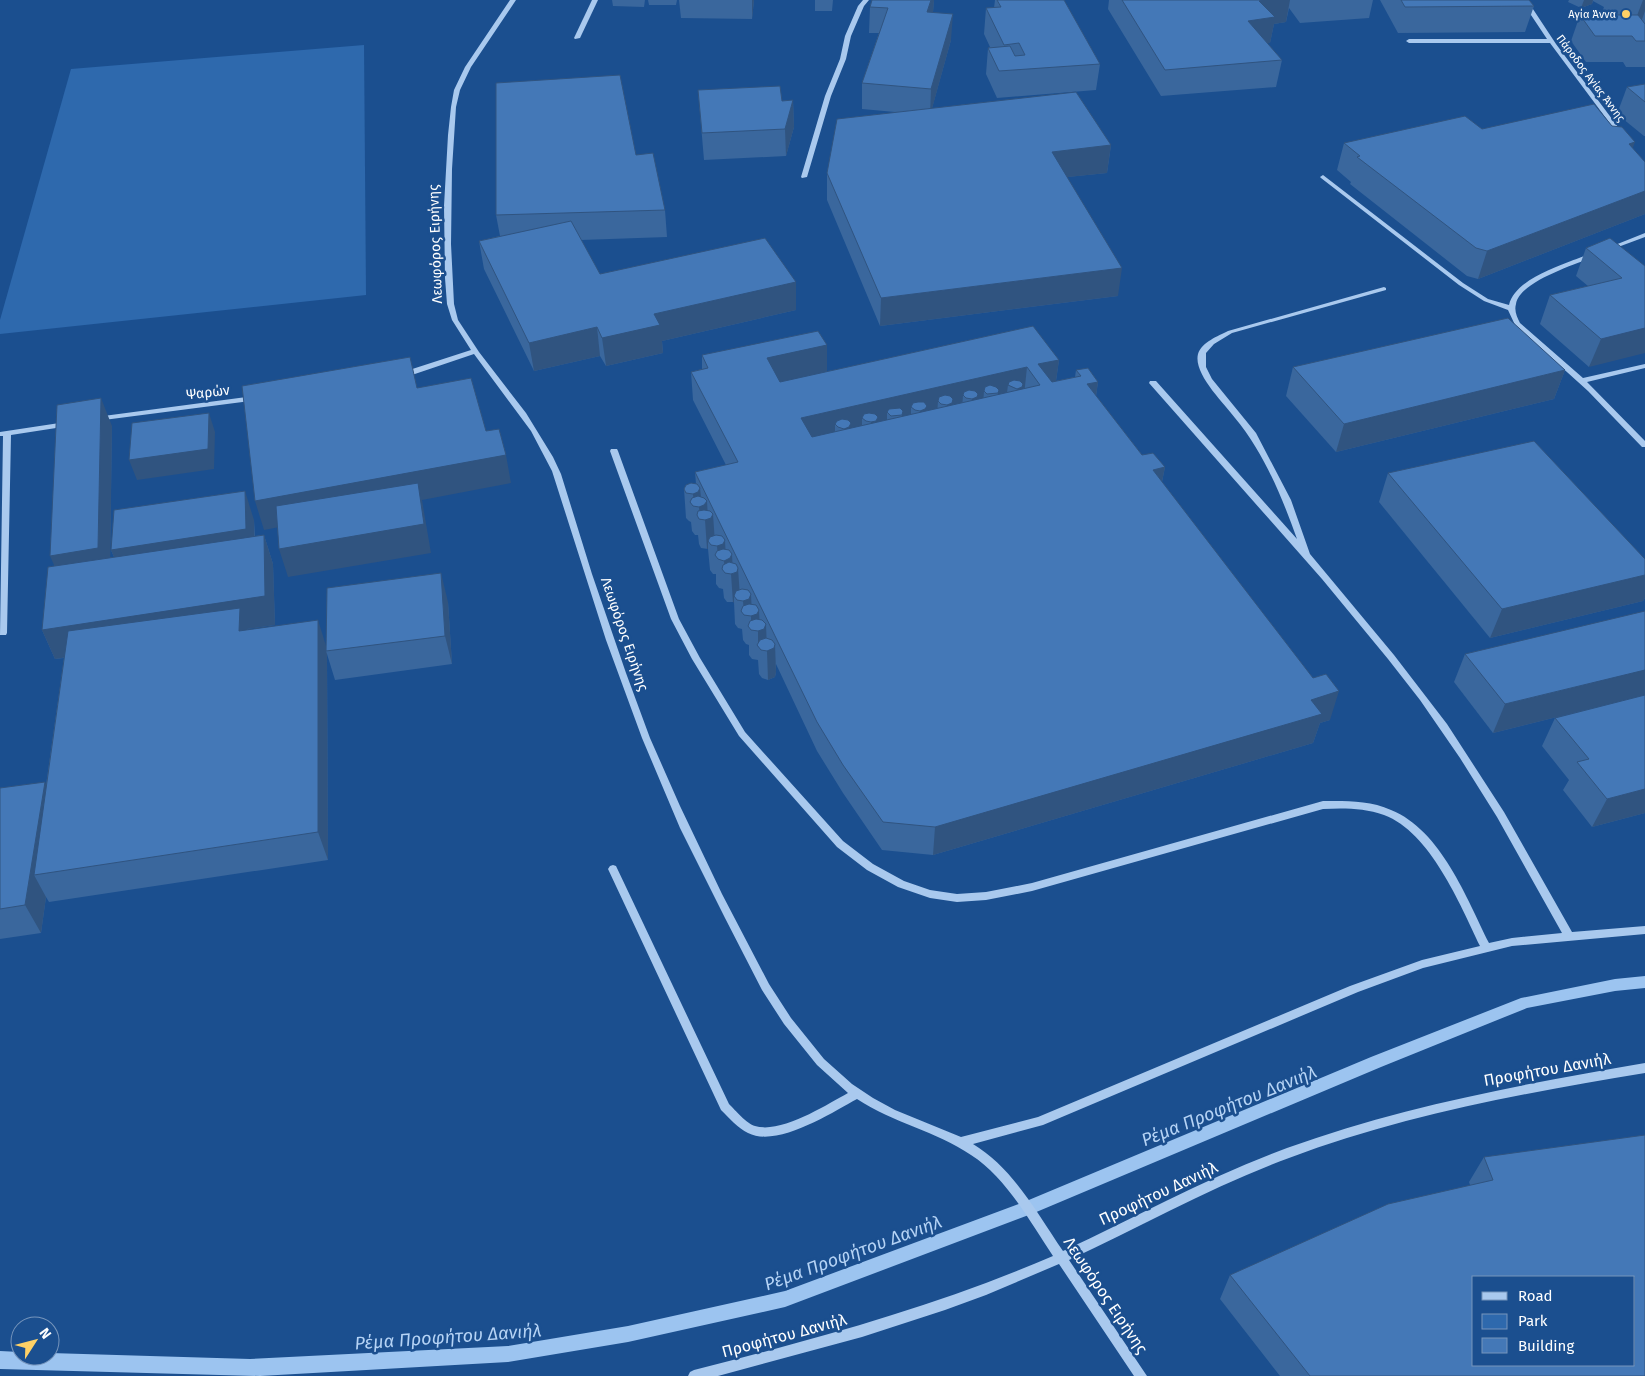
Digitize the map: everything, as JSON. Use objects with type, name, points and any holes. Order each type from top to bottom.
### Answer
[{"type":"street","name":"Λεωφόρος Ειρήνης","points":[[513,0],[466,71],[457,91],[453,109],[449,138],[448,250],[450,302],[456,320],[539,439],[557,474],[625,682],[647,740],[686,830],[736,930],[785,1021],[836,1078],[857,1094],[888,1111],[962,1142],[988,1160],[1005,1178],[1044,1233],[1141,1376]]},
{"type":"street","points":[[577,38],[595,0]]},
{"type":"street","points":[[804,177],[828,96],[844,59],[848,36],[861,6],[866,0]]},
{"type":"street","name":"Πάροδος Αγίας Άννης","points":[[1524,0],[1551,41],[1624,138]]},
{"type":"street","points":[[1409,41],[1551,41]]},
{"type":"street","points":[[1323,177],[1461,284],[1486,300],[1512,309]]},
{"type":"street","points":[[1645,235],[1546,274],[1523,288],[1513,302],[1512,309],[1517,324],[1582,381],[1645,445]]},
{"type":"street","points":[[1308,559],[1287,500],[1252,433],[1209,380],[1202,367],[1202,353],[1212,342],[1230,332],[1384,289]]},
{"type":"street","points":[[398,377],[476,351]]},
{"type":"street","points":[[1582,381],[1645,366]]},
{"type":"street","points":[[1153,383],[1308,559],[1423,699],[1501,814],[1569,936]]},
{"type":"street","name":"Ψαρών","points":[[86,420],[266,397]]},
{"type":"street","points":[[3,633],[3,434],[78,422]]},
{"type":"street","points":[[614,451],[675,619],[724,706],[742,734],[771,768],[840,844],[870,867],[900,884],[930,894],[957,898],[986,896],[1032,887],[1323,806],[1347,804],[1368,806],[1388,813],[1410,825],[1427,841],[1486,947]]},
{"type":"street","points":[[613,869],[724,1107],[754,1131],[778,1132],[812,1118],[857,1094]]},
{"type":"street","points":[[962,1142],[1039,1122],[1354,989],[1422,964],[1512,942],[1645,930]]},
{"type":"street","name":"Προφήτου Δανιήλ","points":[[694,1376],[776,1356],[900,1320],[975,1294],[1060,1257],[1207,1186],[1287,1154],[1370,1125],[1443,1106],[1547,1084],[1645,1068]]},
{"type":"green space","points":[[364,45],[366,295],[0,334],[0,320],[71,69]]},
{"type":"building","points":[[872,0],[931,0],[927,12],[953,14],[931,89],[862,83],[888,8],[870,7]]},
{"type":"building","points":[[997,0],[1064,0],[1100,64],[999,71],[988,48],[1010,46],[1015,56],[1025,55],[1019,43],[1004,45],[986,8],[1001,7]]},
{"type":"building","points":[[1122,0],[1263,0],[1259,1],[1275,17],[1248,21],[1282,60],[1165,70]]},
{"type":"building","points":[[1401,0],[1529,0],[1534,6],[1405,7]]},
{"type":"building","points":[[1580,15],[1638,15],[1645,24],[1645,41],[1636,41],[1632,36],[1595,36]]},
{"type":"building","points":[[620,75],[636,155],[653,153],[665,210],[496,215],[496,83]]},
{"type":"building","points":[[1645,84],[1645,102],[1627,87]]},
{"type":"building","points":[[780,86],[782,101],[793,100],[785,129],[702,133],[698,90]]},
{"type":"building","points":[[1076,92],[1111,145],[1052,152],[1122,268],[881,298],[827,173],[837,119]]},
{"type":"building","points":[[1594,104],[1612,126],[1622,127],[1635,142],[1629,144],[1645,162],[1645,191],[1487,251],[1476,248],[1357,157],[1360,156],[1344,143],[1465,116],[1482,129]]},
{"type":"building","points":[[571,221],[600,274],[765,238],[796,282],[654,314],[660,325],[602,338],[597,327],[529,343],[479,241]]},
{"type":"building","points":[[1610,238],[1645,266],[1645,328],[1601,339],[1550,295],[1622,278],[1586,248]]},
{"type":"building","points":[[1508,318],[1565,370],[1344,424],[1293,367]]},
{"type":"building","points":[[1033,326],[1059,360],[1038,364],[1052,382],[1081,376],[1076,370],[1088,368],[1098,382],[1087,384],[1142,455],[1153,453],[1165,467],[1153,470],[1313,678],[1326,674],[1339,691],[1311,700],[1322,714],[935,827],[883,822],[843,765],[817,722],[695,472],[738,462],[691,372],[708,368],[702,355],[818,331],[827,345],[767,358],[780,382]],"holes":[[[1027,367],[1040,385],[812,437],[801,418]]]},
{"type":"building","points":[[410,357],[417,388],[471,378],[486,431],[499,429],[506,455],[255,501],[242,386]]},
{"type":"building","points":[[1014,380],[1020,381],[1023,384],[1022,387],[1017,389],[1008,385],[1009,382]]},
{"type":"building","points":[[990,385],[999,390],[998,393],[987,394],[984,391],[985,387]]},
{"type":"building","points":[[969,390],[975,391],[978,394],[977,397],[972,399],[966,398],[963,395],[964,392]]},
{"type":"building","points":[[945,395],[953,399],[952,403],[947,405],[941,404],[938,401],[939,397]]},
{"type":"building","points":[[101,398],[98,548],[50,556],[57,405]]},
{"type":"building","points":[[924,402],[927,406],[925,409],[920,411],[911,407],[913,403]]},
{"type":"building","points":[[900,408],[903,411],[902,415],[891,416],[887,412],[889,409]]},
{"type":"building","points":[[209,413],[208,449],[129,460],[132,423]]},
{"type":"building","points":[[864,414],[875,414],[878,417],[876,421],[866,421],[862,418]]},
{"type":"building","points":[[842,419],[848,420],[851,423],[849,427],[844,429],[835,424]]},
{"type":"building","points":[[1534,441],[1645,559],[1645,575],[1502,609],[1388,473]]},
{"type":"building","points":[[418,483],[424,524],[279,549],[276,506]]},
{"type":"building","points":[[691,483],[697,484],[700,488],[698,492],[693,494],[686,493],[684,489],[686,485]]},
{"type":"building","points":[[245,491],[246,529],[111,550],[114,510]]},
{"type":"building","points":[[698,496],[707,501],[699,507],[693,506],[690,502],[692,498]]},
{"type":"building","points":[[698,511],[710,511],[713,514],[711,518],[699,519]]},
{"type":"building","points":[[264,535],[265,596],[42,630],[48,567]]},
{"type":"building","points":[[722,536],[725,540],[723,544],[711,545],[708,541],[710,537]]},
{"type":"building","points":[[729,550],[732,554],[730,558],[724,561],[718,559],[715,555],[717,551]]},
{"type":"building","points":[[729,562],[736,564],[737,572],[725,573],[722,569],[723,565]]},
{"type":"building","points":[[441,573],[445,636],[326,651],[327,588]]},
{"type":"building","points":[[748,590],[751,594],[749,599],[737,600],[734,596],[736,591]]},
{"type":"building","points":[[749,604],[756,605],[759,610],[757,614],[751,616],[744,615],[741,611],[743,606]]},
{"type":"building","points":[[240,608],[239,631],[318,620],[318,832],[34,875],[68,631]]},
{"type":"building","points":[[1645,611],[1645,670],[1505,704],[1465,654]]},
{"type":"building","points":[[762,620],[766,624],[764,629],[758,631],[751,630],[748,626],[750,621]]},
{"type":"building","points":[[766,638],[772,640],[775,644],[774,648],[767,651],[761,650],[757,645],[760,640]]},
{"type":"building","points":[[1645,695],[1645,789],[1607,799],[1577,762],[1589,759],[1555,718]]},
{"type":"building","points":[[45,782],[25,905],[0,909],[0,788]]},
{"type":"building","points":[[1645,1135],[1645,1376],[1310,1376],[1230,1275],[1388,1204],[1493,1180],[1484,1157]]},
{"type":"waterway","name":"Ρέμα Προφήτου Δανιήλ","points":[[0,1360],[250,1368],[508,1354],[628,1334],[785,1299],[1028,1208],[1376,1062],[1526,1002],[1615,985],[1645,982]]},
{"type":"place","name":"Αγία Άννα","points":[[1626,14]]}]
